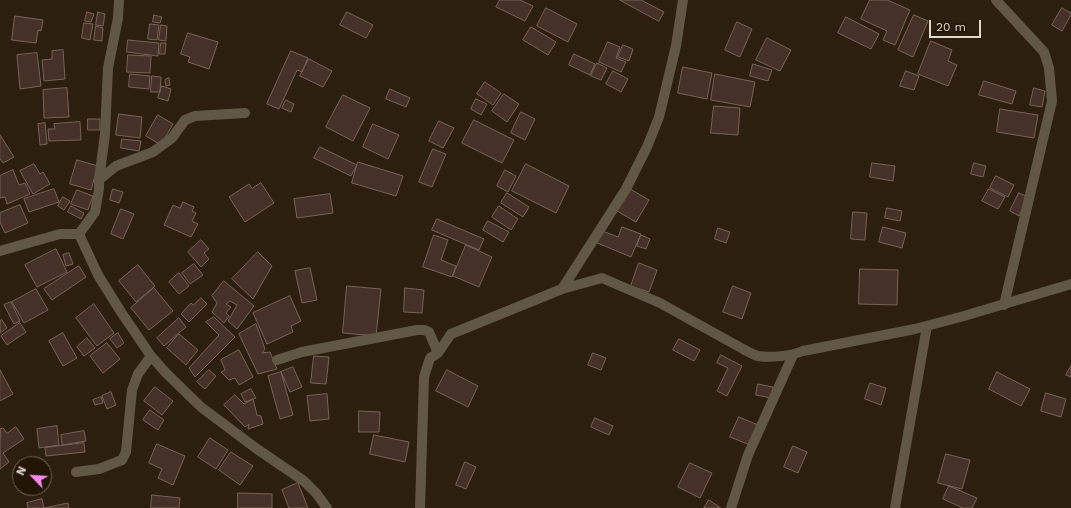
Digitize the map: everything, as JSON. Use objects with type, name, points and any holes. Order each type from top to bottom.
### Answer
[{"type":"street","points":[[78,234],[95,212],[105,134],[108,68],[118,18],[119,0]]},
{"type":"street","points":[[562,289],[626,189],[647,147],[659,117],[676,46],[684,0]]},
{"type":"street","points":[[996,0],[1044,52],[1049,68],[1052,101],[1004,305]]},
{"type":"street","points":[[99,180],[116,166],[153,152],[172,138],[185,120],[195,116],[245,113]]},
{"type":"street","points":[[0,251],[60,234],[78,234]]},
{"type":"street","points":[[78,234],[98,275],[121,312],[151,356],[166,373],[201,407],[257,449],[304,481],[316,493],[327,508]]},
{"type":"street","points":[[420,508],[424,377],[430,358],[438,353],[451,334],[562,289],[602,278],[660,303],[757,356],[793,355],[803,351],[927,326],[1004,305],[1071,284]]},
{"type":"street","points":[[895,508],[927,326]]},
{"type":"street","points":[[277,360],[302,352],[416,330],[424,330],[429,332],[438,353]]},
{"type":"street","points":[[731,508],[748,456],[793,355]]},
{"type":"street","points":[[76,472],[99,469],[122,460],[126,452],[127,445],[132,390],[138,374],[151,356]]},
{"type":"building","points":[[500,0],[520,0],[533,6],[525,21],[496,7]]},
{"type":"building","points":[[620,0],[641,0],[664,12],[659,21]]},
{"type":"building","points":[[870,0],[887,0],[910,10],[895,45],[883,40],[887,31],[861,19]]},
{"type":"building","points":[[546,8],[577,24],[568,42],[537,26]]},
{"type":"building","points":[[1062,8],[1071,13],[1071,15],[1062,31],[1052,25]]},
{"type":"building","points":[[87,12],[94,14],[91,22],[85,21]]},
{"type":"building","points":[[98,12],[105,14],[103,26],[96,25]]},
{"type":"building","points":[[347,12],[373,25],[366,38],[340,25]]},
{"type":"building","points":[[154,15],[162,17],[160,23],[153,22]]},
{"type":"building","points":[[914,15],[928,21],[913,57],[898,50]]},
{"type":"building","points":[[15,16],[43,20],[41,31],[38,30],[36,43],[12,40]]},
{"type":"building","points":[[846,17],[879,34],[871,49],[838,33]]},
{"type":"building","points":[[737,22],[752,29],[740,57],[725,50]]},
{"type":"building","points":[[84,23],[93,24],[90,40],[82,38]]},
{"type":"building","points":[[150,24],[159,25],[157,40],[148,39]]},
{"type":"building","points":[[161,25],[167,26],[166,41],[159,40]]},
{"type":"building","points":[[96,26],[103,28],[102,41],[94,40]]},
{"type":"building","points":[[531,27],[556,42],[548,55],[523,40]]},
{"type":"building","points":[[188,33],[218,42],[209,69],[188,62],[190,57],[181,54]]},
{"type":"building","points":[[767,38],[791,50],[780,71],[756,60]]},
{"type":"building","points":[[128,40],[159,43],[158,56],[127,52]]},
{"type":"building","points":[[931,41],[952,50],[948,61],[957,65],[948,86],[918,74]]},
{"type":"building","points":[[608,42],[620,47],[616,58],[626,62],[621,72],[599,62]]},
{"type":"building","points":[[161,43],[166,43],[165,54],[160,54]]},
{"type":"building","points":[[623,45],[633,49],[629,61],[618,57]]},
{"type":"building","points":[[63,50],[65,79],[44,81],[42,60],[52,59],[52,51]]},
{"type":"building","points":[[291,51],[308,58],[302,72],[297,70],[279,109],[267,104]]},
{"type":"building","points":[[37,53],[41,86],[20,89],[17,55]]},
{"type":"building","points":[[574,54],[595,64],[590,75],[569,65]]},
{"type":"building","points":[[128,55],[151,56],[150,73],[127,72]]},
{"type":"building","points":[[309,59],[332,71],[323,87],[300,76]]},
{"type":"building","points":[[597,63],[607,68],[601,80],[591,76]]},
{"type":"building","points":[[753,64],[772,70],[768,81],[750,76]]},
{"type":"building","points":[[683,67],[712,73],[707,99],[678,93]]},
{"type":"building","points":[[613,71],[628,79],[621,92],[606,84]]},
{"type":"building","points":[[906,71],[919,76],[914,90],[900,86]]},
{"type":"building","points":[[130,74],[150,76],[149,89],[129,87]]},
{"type":"building","points":[[715,74],[755,82],[750,107],[711,100]]},
{"type":"building","points":[[152,76],[161,77],[160,92],[151,92]]},
{"type":"building","points":[[169,78],[170,85],[166,86],[165,80]]},
{"type":"building","points":[[984,81],[1016,91],[1012,104],[979,95]]},
{"type":"building","points":[[485,82],[501,93],[493,105],[477,94]]},
{"type":"building","points":[[162,86],[171,89],[168,101],[158,98]]},
{"type":"building","points":[[67,88],[69,117],[44,118],[43,90]]},
{"type":"building","points":[[1034,88],[1045,91],[1042,107],[1030,105]]},
{"type":"building","points":[[390,89],[410,98],[406,107],[386,99]]},
{"type":"building","points":[[504,94],[519,104],[507,122],[492,111]]},
{"type":"building","points":[[343,95],[370,108],[353,141],[326,127]]},
{"type":"building","points":[[476,99],[487,104],[481,115],[471,109]]},
{"type":"building","points":[[286,100],[294,104],[291,112],[282,108]]},
{"type":"building","points":[[714,106],[740,108],[738,135],[711,133]]},
{"type":"building","points":[[1000,109],[1038,115],[1034,138],[997,132]]},
{"type":"building","points":[[521,112],[535,119],[525,140],[511,133]]},
{"type":"building","points":[[119,114],[142,117],[140,138],[116,135]]},
{"type":"building","points":[[158,115],[173,124],[161,145],[146,136]]},
{"type":"building","points":[[88,119],[100,119],[100,130],[88,130]]},
{"type":"building","points":[[474,120],[514,140],[502,163],[462,143]]},
{"type":"building","points":[[439,121],[454,128],[443,148],[429,141]]},
{"type":"building","points":[[80,122],[81,140],[49,141],[48,129],[55,129],[54,124]]},
{"type":"building","points":[[45,123],[47,144],[40,145],[38,124]]},
{"type":"building","points":[[373,124],[399,135],[388,159],[363,147]]},
{"type":"building","points":[[0,135],[14,157],[3,163],[0,159]]},
{"type":"building","points":[[122,139],[141,141],[139,151],[121,148]]},
{"type":"building","points":[[320,147],[357,165],[351,176],[314,158]]},
{"type":"building","points":[[433,149],[446,154],[432,187],[419,182]]},
{"type":"building","points":[[77,160],[98,166],[91,190],[70,184]]},
{"type":"building","points":[[358,162],[403,176],[396,196],[352,183]]},
{"type":"building","points":[[872,163],[895,166],[893,181],[870,177]]},
{"type":"building","points":[[974,163],[986,166],[983,177],[971,174]]},
{"type":"building","points":[[34,164],[40,174],[43,172],[50,184],[33,194],[20,171]]},
{"type":"building","points":[[526,164],[569,186],[556,213],[512,191]]},
{"type":"building","points":[[13,170],[19,185],[25,183],[30,194],[7,204],[5,197],[0,198],[0,176]]},
{"type":"building","points":[[505,170],[516,176],[508,192],[497,186]]},
{"type":"building","points":[[996,176],[1014,185],[1008,197],[990,188]]},
{"type":"building","points":[[261,183],[274,203],[245,222],[229,197],[249,184],[252,188]]},
{"type":"building","points":[[54,189],[59,202],[29,212],[24,199]]},
{"type":"building","points":[[113,189],[123,192],[119,203],[110,200]]},
{"type":"building","points":[[630,189],[649,200],[636,222],[617,211]]},
{"type":"building","points":[[989,189],[1005,197],[998,209],[982,201]]},
{"type":"building","points":[[77,190],[93,196],[88,210],[71,204]]},
{"type":"building","points":[[507,193],[529,207],[523,217],[501,203]]},
{"type":"building","points":[[1019,193],[1028,197],[1019,216],[1010,211]]},
{"type":"building","points":[[330,194],[333,213],[297,218],[294,199]]},
{"type":"building","points":[[63,197],[70,201],[64,210],[58,206]]},
{"type":"building","points":[[183,202],[194,207],[192,211],[196,213],[192,221],[198,224],[191,237],[164,225],[173,205],[180,208]]},
{"type":"building","points":[[20,205],[28,223],[5,233],[0,222],[0,213]]},
{"type":"building","points":[[71,206],[84,213],[81,219],[68,212]]},
{"type":"building","points":[[499,206],[518,219],[511,230],[492,217]]},
{"type":"building","points":[[887,208],[902,211],[900,221],[885,218]]},
{"type":"building","points":[[121,209],[134,214],[123,239],[111,234]]},
{"type":"building","points":[[853,212],[867,213],[865,240],[851,239]]},
{"type":"building","points":[[437,219],[484,239],[479,250],[432,230]]},
{"type":"building","points":[[488,221],[509,232],[503,242],[483,230]]},
{"type":"building","points":[[622,227],[641,234],[631,257],[595,242],[600,230],[618,237]]},
{"type":"building","points":[[883,227],[906,233],[902,248],[879,242]]},
{"type":"building","points":[[718,228],[730,232],[726,243],[715,239]]},
{"type":"building","points":[[434,235],[448,240],[441,260],[456,266],[452,277],[423,267]]},
{"type":"building","points":[[641,235],[650,239],[646,249],[637,246]]},
{"type":"building","points":[[201,240],[209,249],[204,253],[209,259],[201,267],[188,252]]},
{"type":"building","points":[[466,245],[492,257],[479,287],[453,276]]},
{"type":"building","points":[[56,249],[67,272],[37,287],[25,265]]},
{"type":"building","points":[[258,252],[272,266],[253,299],[232,279]]},
{"type":"building","points":[[69,253],[73,264],[66,266],[63,255]]},
{"type":"building","points":[[639,263],[657,270],[649,292],[631,286]]},
{"type":"building","points":[[194,264],[203,275],[190,284],[182,273]]},
{"type":"building","points":[[138,265],[155,286],[136,302],[119,281]]},
{"type":"building","points":[[79,266],[86,277],[52,300],[44,289]]},
{"type":"building","points":[[310,268],[317,300],[302,303],[295,271]]},
{"type":"building","points":[[860,269],[898,270],[897,305],[859,304]]},
{"type":"building","points":[[179,273],[189,286],[179,294],[169,282]]},
{"type":"building","points":[[224,281],[254,306],[237,329],[228,321],[237,305],[230,301],[226,304],[231,307],[226,313],[229,316],[224,323],[212,312],[217,303],[212,296]]},
{"type":"building","points":[[347,286],[381,289],[376,336],[343,333]]},
{"type":"building","points":[[733,286],[751,293],[742,319],[723,312]]},
{"type":"building","points":[[154,288],[173,311],[149,330],[131,308]]},
{"type":"building","points":[[405,288],[424,290],[422,313],[404,312]]},
{"type":"building","points":[[36,289],[48,310],[24,323],[12,302]]},
{"type":"building","points":[[290,296],[301,321],[291,326],[293,332],[267,344],[253,313]]},
{"type":"building","points":[[201,298],[207,304],[189,322],[181,314],[191,303],[193,305]]},
{"type":"building","points":[[11,302],[20,321],[14,324],[4,305]]},
{"type":"building","points":[[94,304],[114,333],[97,346],[76,318]]},
{"type":"building","points":[[214,317],[235,337],[195,377],[189,368],[219,335],[206,322]]},
{"type":"building","points":[[179,318],[186,327],[164,346],[157,338]]},
{"type":"building","points":[[2,320],[7,328],[0,333],[0,321]]},
{"type":"building","points":[[20,323],[26,332],[7,345],[1,336]]},
{"type":"building","points":[[256,324],[265,349],[262,353],[270,352],[277,369],[258,374],[239,334]]},
{"type":"building","points":[[63,333],[77,358],[63,366],[49,341]]},
{"type":"building","points":[[118,333],[124,343],[117,348],[110,339]]},
{"type":"building","points":[[179,334],[198,350],[186,365],[167,348]]},
{"type":"building","points":[[87,338],[95,348],[84,356],[77,347]]},
{"type":"building","points":[[679,339],[700,350],[694,361],[673,350]]},
{"type":"building","points":[[107,343],[120,359],[103,373],[90,356]]},
{"type":"building","points":[[239,350],[253,377],[239,385],[235,378],[229,380],[221,372],[225,370],[221,360]]},
{"type":"building","points":[[593,353],[606,358],[601,370],[588,365]]},
{"type":"building","points":[[721,355],[742,366],[727,396],[717,391],[728,368],[717,363]]},
{"type":"building","points":[[314,356],[329,357],[326,384],[311,383]]},
{"type":"building","points":[[1071,366],[1071,377],[1066,375]]},
{"type":"building","points":[[293,367],[302,387],[290,392],[281,372]]},
{"type":"building","points":[[0,370],[13,394],[0,401]]},
{"type":"building","points":[[209,370],[216,376],[205,389],[197,382]]},
{"type":"building","points":[[447,370],[478,386],[468,407],[436,391]]},
{"type":"building","points":[[281,372],[293,415],[280,419],[268,376]]},
{"type":"building","points":[[997,372],[1030,389],[1021,406],[989,389]]},
{"type":"building","points":[[870,383],[886,388],[881,405],[865,399]]},
{"type":"building","points":[[758,384],[773,387],[771,398],[756,395]]},
{"type":"building","points":[[155,387],[173,401],[162,415],[144,401]]},
{"type":"building","points":[[251,389],[256,398],[245,402],[241,394]]},
{"type":"building","points":[[111,392],[116,405],[107,409],[102,396]]},
{"type":"building","points":[[1046,393],[1066,399],[1061,417],[1041,411]]},
{"type":"building","points":[[327,394],[329,419],[310,421],[307,396]]},
{"type":"building","points":[[235,395],[244,404],[253,399],[257,415],[261,416],[263,424],[248,429],[249,424],[245,427],[224,405]]},
{"type":"building","points":[[101,397],[103,403],[95,405],[93,400]]},
{"type":"building","points":[[150,410],[164,420],[158,430],[143,420]]},
{"type":"building","points":[[359,411],[380,412],[379,432],[359,432]]},
{"type":"building","points":[[739,417],[758,425],[750,445],[730,437]]},
{"type":"building","points":[[595,418],[613,426],[609,435],[591,427]]},
{"type":"building","points":[[57,426],[59,445],[39,448],[37,429]]},
{"type":"building","points":[[16,427],[24,439],[3,453],[9,462],[0,469],[0,429],[3,428],[7,433]]},
{"type":"building","points":[[84,431],[86,441],[62,445],[61,435]]},
{"type":"building","points":[[374,435],[409,442],[405,462],[370,454]]},
{"type":"building","points":[[210,438],[228,450],[216,469],[198,457]]},
{"type":"building","points":[[84,443],[85,452],[46,456],[45,448]]},
{"type":"building","points":[[157,444],[185,456],[173,485],[158,478],[162,469],[149,463]]},
{"type":"building","points":[[793,446],[807,452],[798,473],[784,467]]},
{"type":"building","points":[[231,452],[253,466],[240,485],[219,470]]},
{"type":"building","points":[[946,454],[970,460],[962,489],[938,483]]},
{"type":"building","points":[[465,462],[476,467],[466,489],[456,485]]},
{"type":"building","points":[[690,463],[712,473],[700,498],[678,487]]},
{"type":"building","points":[[298,483],[308,508],[289,508],[282,490]]},
{"type":"building","points":[[949,486],[977,498],[972,508],[963,508],[943,499]]},
{"type":"building","points":[[238,493],[272,494],[272,508],[238,508]]},
{"type":"building","points":[[152,495],[180,498],[179,508],[151,508]]},
{"type":"building","points":[[42,499],[44,508],[28,508],[27,503]]},
{"type":"building","points":[[709,500],[721,508],[704,508]]},
{"type":"building","points":[[68,503],[69,508],[44,508]]}]
